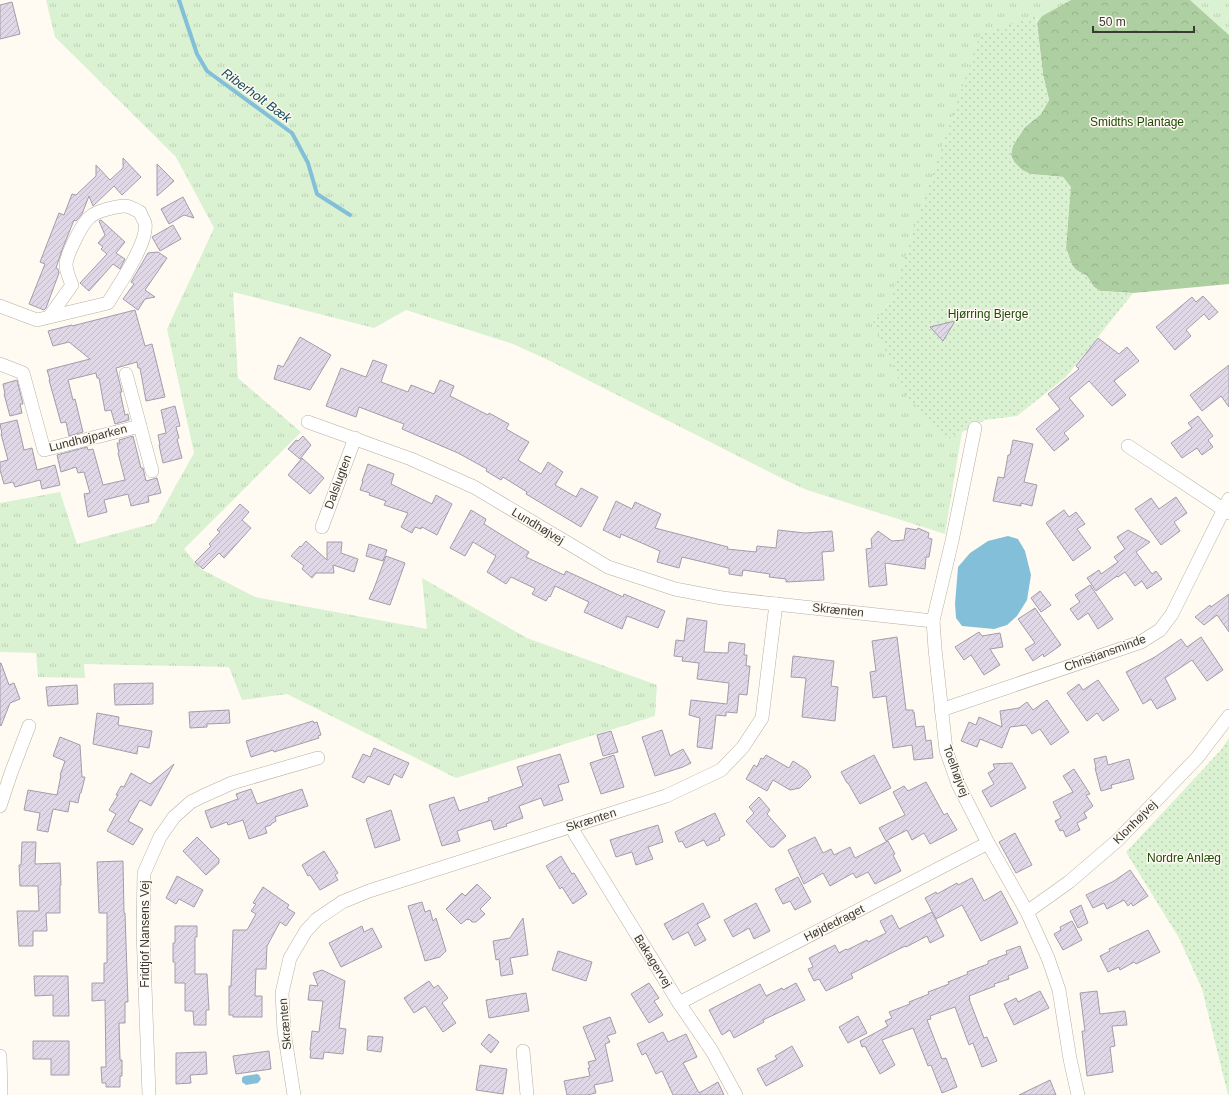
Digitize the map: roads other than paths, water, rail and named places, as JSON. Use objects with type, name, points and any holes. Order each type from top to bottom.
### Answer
[{"type":"street","points":[[0,306],[37,320],[108,303],[133,263],[144,237],[145,224],[140,212],[127,206],[107,209],[90,216],[70,250],[66,264],[68,276],[72,285],[49,317]]},
{"type":"street","name":"Lundhøjparken","points":[[0,364],[23,373],[44,450],[140,426]]},
{"type":"street","name":"Lundhøjparken","points":[[126,374],[152,471]]},
{"type":"street","name":"Lundhøjvej","points":[[308,422],[411,459],[474,487],[608,568],[675,589],[722,598],[776,604]]},
{"type":"street","name":"Toelhøjvej","points":[[975,428],[952,541],[933,621],[946,750],[958,784],[988,843],[1027,912],[1048,958],[1059,990],[1070,1059],[1078,1095]]},
{"type":"street","name":"Dalslugten","points":[[322,527],[355,438]]},
{"type":"street","name":"Christiansminde","points":[[941,710],[1141,642],[1160,630],[1172,614],[1227,507],[1128,446]]},
{"type":"street","name":"Skrænten","points":[[294,1095],[284,1031],[282,993],[290,958],[306,931],[317,919],[342,902],[369,891],[666,796],[721,770],[743,747],[762,718],[776,604],[933,621]]},
{"type":"street","name":"Klonhøjvej","points":[[1027,912],[1069,882],[1118,840],[1197,758],[1229,716]]},
{"type":"street","points":[[0,806],[10,773],[30,726]]},
{"type":"street","name":"Fridtjof Nansens Vej","points":[[149,1095],[143,931],[144,873],[160,837],[174,817],[195,799],[232,783],[318,758]]},
{"type":"street","name":"Bakagervej","points":[[572,826],[579,841],[679,1003],[712,1051],[736,1095]]},
{"type":"street","name":"Højdedraget","points":[[679,1003],[988,843]]},
{"type":"street","points":[[523,1051],[527,1095]]},
{"type":"street","points":[[0,1056],[1,1095]]},
{"type":"water","points":[[1008,536],[1018,539],[1025,551],[1031,575],[1027,600],[1017,616],[1007,625],[994,629],[962,626],[956,618],[955,604],[958,567],[970,553],[988,541]]},
{"type":"water","points":[[257,1074],[261,1079],[258,1083],[246,1085],[242,1082],[242,1078],[244,1076]]},
{"type":"waterway","name":"Riberholt Bæk","points":[[179,0],[197,54],[207,71],[292,133],[308,163],[317,194],[350,215]]},
{"type":"park label","name":"Smidths Plantage","points":[[1137,122]]},
{"type":"park label","name":"Hjørring Bjerge","points":[[988,314]]},
{"type":"park label","name":"Nordre Anlæg","points":[[1184,858]]}]
